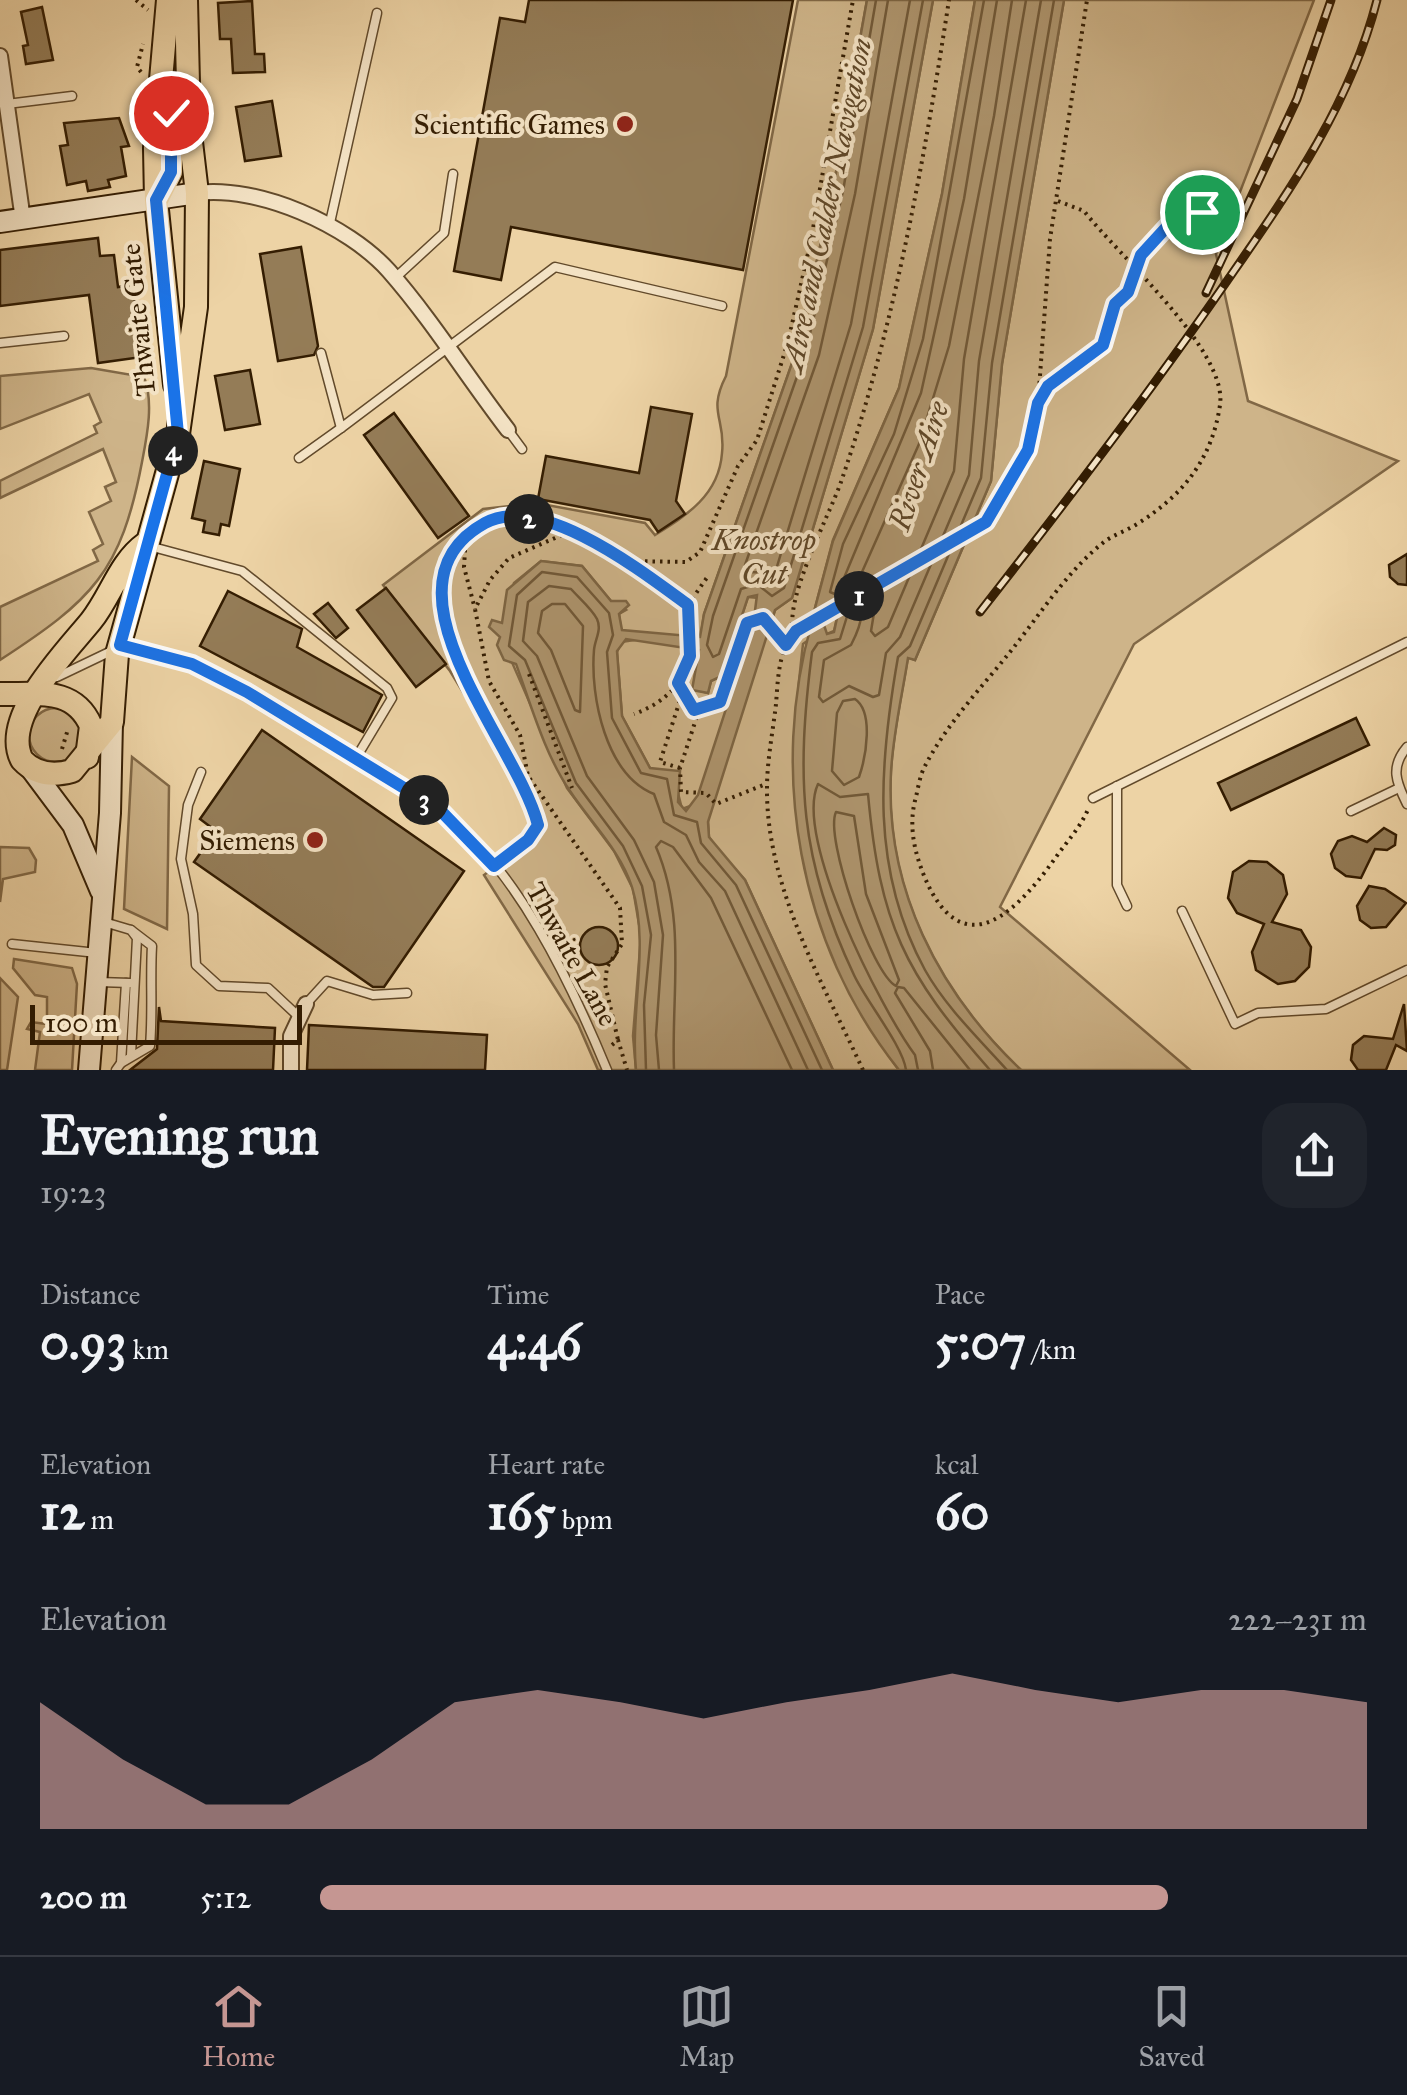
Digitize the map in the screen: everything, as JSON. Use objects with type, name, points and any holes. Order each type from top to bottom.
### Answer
[{"type":"main road","name":"Thwaite Gate","points":[[168,0],[155,148],[156,200],[178,434]]},
{"type":"main road","name":"Thwaite Gate","points":[[96,739],[146,559],[144,544],[178,434],[196,306],[196,193],[186,0]]},
{"type":"main road","points":[[156,200],[171,172],[171,113],[188,66]]},
{"type":"main road","points":[[0,222],[196,193]]},
{"type":"main road","name":"Thwaite Gate","points":[[29,694],[92,620],[129,556],[144,544]]},
{"type":"main road","points":[[0,694],[50,692],[64,698],[85,713],[96,739],[102,893],[89,1070]]},
{"type":"main road","points":[[29,694],[12,716],[11,744],[73,824],[102,893]]},
{"type":"main road","points":[[0,752],[59,775],[72,772],[96,739]]},
{"type":"street","points":[[0,56],[24,220]]},
{"type":"street","points":[[196,193],[255,195],[329,227],[394,278],[508,430]]},
{"type":"street","points":[[291,1070],[291,1036],[302,1009]]},
{"type":"lane","points":[[329,227],[378,13]]},
{"type":"lane","points":[[7,104],[72,96]]},
{"type":"lane","points":[[394,278],[444,233],[453,174]]},
{"type":"lane","points":[[298,458],[555,266],[722,306]]},
{"type":"lane","points":[[0,343],[64,336]]},
{"type":"lane","points":[[321,353],[340,428]]},
{"type":"lane","points":[[508,430],[522,449]]},
{"type":"lane","points":[[144,544],[242,571],[387,688],[392,698],[356,758]]},
{"type":"lane","points":[[1093,798],[1407,642]]},
{"type":"lane","points":[[29,694],[120,645]]},
{"type":"lane","name":"Thwaite Lane","points":[[120,645],[192,664],[440,810],[494,866],[552,955],[607,1070]]},
{"type":"lane","points":[[1407,747],[1397,760],[1399,788],[1407,804]]},
{"type":"lane","points":[[201,772],[188,805],[181,859],[193,914],[196,965],[219,986],[268,988],[302,1009],[327,982],[373,995],[407,993]]},
{"type":"lane","points":[[1117,786],[1118,885],[1127,906]]},
{"type":"lane","points":[[1351,811],[1399,788]]},
{"type":"lane","points":[[1182,911],[1235,1024],[1258,1014],[1326,1008],[1407,970]]},
{"type":"lane","points":[[100,920],[131,930],[152,946],[150,1046],[118,1067]]},
{"type":"lane","points":[[118,1067],[137,938],[131,930]]},
{"type":"lane","points":[[12,944],[98,953]]},
{"type":"lane","points":[[96,982],[150,984]]},
{"type":"lane","points":[[130,983],[130,1056]]},
{"type":"path","points":[[626,561],[686,562],[700,552],[738,466],[757,440],[788,342],[811,240],[854,0]]},
{"type":"path","points":[[794,634],[791,628],[798,591],[864,416],[890,309],[949,0]]},
{"type":"path","points":[[863,1070],[806,949],[791,906],[766,784],[786,645],[794,634],[976,528],[996,510],[1028,450],[1038,403],[1044,287],[1087,0]]},
{"type":"path","points":[[1057,201],[1084,212],[1201,342],[1218,376],[1221,403],[1206,456],[1179,496],[1105,541],[1080,566],[960,716],[924,768],[911,812],[915,854],[932,896],[954,918],[973,923],[997,921],[1026,900],[1082,825],[1093,798]]},
{"type":"path","points":[[1038,403],[1048,386],[1103,345],[1115,304],[1128,292],[1141,255],[1174,219],[1220,211]]},
{"type":"path","points":[[494,866],[528,840],[538,825],[531,796],[468,684],[446,622],[438,589],[443,566],[466,535],[496,518],[514,517],[574,532],[626,561],[688,605]]},
{"type":"path","points":[[474,609],[490,580],[510,558],[560,533],[574,532]]},
{"type":"path","points":[[466,535],[464,566],[489,682],[520,735],[528,776],[620,908],[622,944],[608,967],[604,984],[627,1070]]},
{"type":"path","points":[[634,714],[661,704],[678,683],[690,656],[688,605],[708,576]]},
{"type":"path","points":[[678,683],[694,710],[720,702],[747,623],[763,618],[786,645]]},
{"type":"path","points":[[529,674],[572,788]]},
{"type":"path","points":[[680,768],[660,762],[683,691]]},
{"type":"path","points":[[700,708],[680,768],[682,792],[706,793],[716,804],[766,784]]},
{"type":"path","points":[[60,758],[69,727],[96,739]]},
{"type":"path","points":[[601,1055],[618,1040]]},
{"type":"shaded area","points":[[798,0],[867,0],[833,189],[797,349],[704,614],[693,689],[708,693],[711,681],[722,675],[748,597],[759,598],[769,629],[775,610],[792,598],[873,329],[933,0],[975,0],[942,194],[899,388],[833,540],[815,608],[832,603],[839,609],[834,631],[827,634],[823,630],[803,644],[798,694],[795,786],[806,872],[835,958],[872,1029],[899,1070],[833,1070],[745,880],[709,837],[708,822],[693,805],[682,809],[677,789],[650,768],[622,716],[617,652],[621,642],[635,640],[621,630],[619,614],[626,610],[611,601],[582,566],[541,561],[514,583],[501,637],[567,788],[614,851],[633,889],[641,936],[633,1036],[636,1070],[598,1070],[578,1024],[484,875],[540,833],[543,823],[450,671],[383,585],[483,509],[536,503],[645,523],[655,535],[708,492],[720,468],[723,441],[718,399],[726,376]]},
{"type":"shaded area","points":[[1064,0],[1314,0],[1216,254],[1248,401],[1398,461],[1134,644],[1000,907],[1190,1070],[1021,1070],[965,1007],[922,935],[907,896],[891,814],[892,757],[908,657],[915,660],[991,481],[1002,364]]},
{"type":"shaded area","points":[[91,368],[144,377],[149,408],[134,500],[112,558],[98,580],[58,619],[0,660],[0,607],[98,561],[93,550],[103,544],[89,512],[111,501],[105,487],[116,482],[103,449],[0,498],[0,481],[97,433],[94,426],[101,422],[89,394],[0,429],[0,376]]},
{"type":"shaded area","points":[[56,708],[75,716],[83,735],[75,754],[56,762],[37,754],[29,735],[37,716]]},
{"type":"shaded area","points":[[132,757],[169,786],[167,929],[124,909]]},
{"type":"shaded area","points":[[0,847],[29,848],[36,860],[35,872],[3,879],[0,902]]},
{"type":"shaded area","points":[[14,959],[72,968],[77,984],[72,1070],[35,1070],[40,1032],[27,1029],[31,1022],[47,1024],[47,997],[35,995],[13,968]]},
{"type":"shaded area","points":[[0,978],[18,997],[7,1070],[0,1070]]},
{"type":"water","name":"Knostrop Cut","points":[[867,0],[933,0],[873,329],[792,598],[775,610],[708,822],[709,837],[745,880],[833,1070],[636,1070],[640,955],[632,887],[613,849],[561,777],[516,664],[504,660],[497,645],[500,637],[489,627],[492,620],[502,623],[507,590],[541,561],[582,566],[611,601],[626,601],[629,605],[619,614],[622,630],[700,637],[704,614],[797,349],[833,189]],"holes":[[[757,595],[753,626],[698,795],[686,811],[678,802],[680,771],[650,768],[622,716],[617,651],[626,639],[699,650],[692,690],[708,693],[711,681],[722,676],[748,597]]]},
{"type":"water","name":"River Aire","points":[[975,0],[1064,0],[1002,364],[991,481],[915,660],[908,658],[892,758],[891,815],[897,856],[923,935],[965,1006],[1021,1070],[899,1070],[864,1021],[837,968],[816,912],[794,796],[793,737],[799,679],[812,622],[824,625],[827,634],[834,632],[839,609],[833,603],[827,612],[815,608],[833,541],[899,388],[942,194]]},
{"type":"building","name":"Scientific Games","points":[[529,0],[793,0],[743,270],[511,227],[501,280],[454,271],[500,18],[525,22]]},
{"type":"building","points":[[252,1],[255,54],[264,54],[265,72],[233,73],[231,39],[220,39],[218,3]]},
{"type":"building","points":[[42,7],[53,60],[26,64],[23,46],[28,45],[21,12]]},
{"type":"building","points":[[272,101],[281,156],[245,161],[236,107]]},
{"type":"building","points":[[119,118],[129,146],[121,147],[126,176],[108,180],[110,187],[88,191],[86,181],[67,185],[60,146],[68,145],[64,123]]},
{"type":"building","points":[[98,238],[100,256],[114,255],[118,287],[133,285],[142,357],[98,363],[89,295],[0,306],[0,250]]},
{"type":"building","points":[[301,247],[318,346],[314,355],[278,361],[260,254]]},
{"type":"building","points":[[250,370],[260,424],[225,430],[215,376]]},
{"type":"building","points":[[651,407],[692,414],[676,501],[685,514],[658,532],[650,520],[538,499],[546,456],[639,473]]},
{"type":"building","points":[[394,413],[469,516],[438,538],[364,435]]},
{"type":"building","points":[[204,461],[240,469],[229,526],[221,524],[219,535],[203,532],[205,521],[192,518]]},
{"type":"building","points":[[1407,554],[1407,585],[1398,584],[1390,577],[1389,565]]},
{"type":"building","points":[[386,588],[446,664],[416,687],[357,610]]},
{"type":"building","points":[[228,591],[302,629],[297,647],[382,695],[363,732],[200,646]]},
{"type":"building","points":[[328,603],[348,628],[336,638],[314,614]]},
{"type":"building","points":[[1356,718],[1369,745],[1231,810],[1218,783]]},
{"type":"building","name":"Siemens","points":[[262,730],[464,871],[384,987],[373,987],[194,862],[216,831],[200,819]]},
{"type":"building","points":[[1384,828],[1396,835],[1395,845],[1387,850],[1375,849],[1361,878],[1346,876],[1335,868],[1331,854],[1338,841],[1352,836],[1367,842]]},
{"type":"building","points":[[1249,861],[1267,862],[1283,875],[1287,894],[1272,922],[1301,930],[1311,947],[1309,967],[1295,981],[1278,984],[1256,970],[1252,952],[1264,924],[1237,913],[1228,898],[1233,872]]},
{"type":"building","points":[[1369,886],[1385,889],[1406,903],[1386,927],[1371,928],[1360,920],[1357,906]]},
{"type":"building","points":[[599,927],[613,932],[618,946],[613,960],[599,965],[585,960],[580,946],[585,932]]},
{"type":"building","points":[[1404,1004],[1407,1051],[1396,1045],[1386,1070],[1358,1070],[1351,1060],[1353,1045],[1364,1036],[1393,1039]]},
{"type":"building","points":[[159,1007],[161,1021],[275,1028],[273,1070],[130,1070],[157,1049]]},
{"type":"building","points":[[309,1025],[487,1035],[485,1070],[307,1070]]},
{"type":"railway","points":[[1206,293],[1297,99],[1331,0]]},
{"type":"railway","points":[[980,612],[1167,365],[1294,181],[1351,76],[1377,0]]},
{"type":"place","name":"Scientific Games","points":[[625,124]]},
{"type":"place","name":"Siemens","points":[[315,840]]},
{"type":"route","points":[[171,113],[171,172],[168,186],[156,200],[178,434],[144,544],[146,559],[120,645],[192,664],[247,692],[440,810],[494,866],[528,840],[538,825],[531,796],[468,684],[446,622],[438,589],[443,566],[450,551],[466,535],[496,518],[549,523],[588,538],[638,568],[688,605],[690,656],[678,683],[694,710],[720,702],[747,623],[763,618],[786,645],[796,631],[986,522],[1009,489],[1028,450],[1038,403],[1048,386],[1103,345],[1114,320],[1112,311],[1128,292],[1141,255],[1174,219],[1202,212]]},
{"type":"water label","name":"Aire and Calder Navigation","points":[[827,205]]}]
